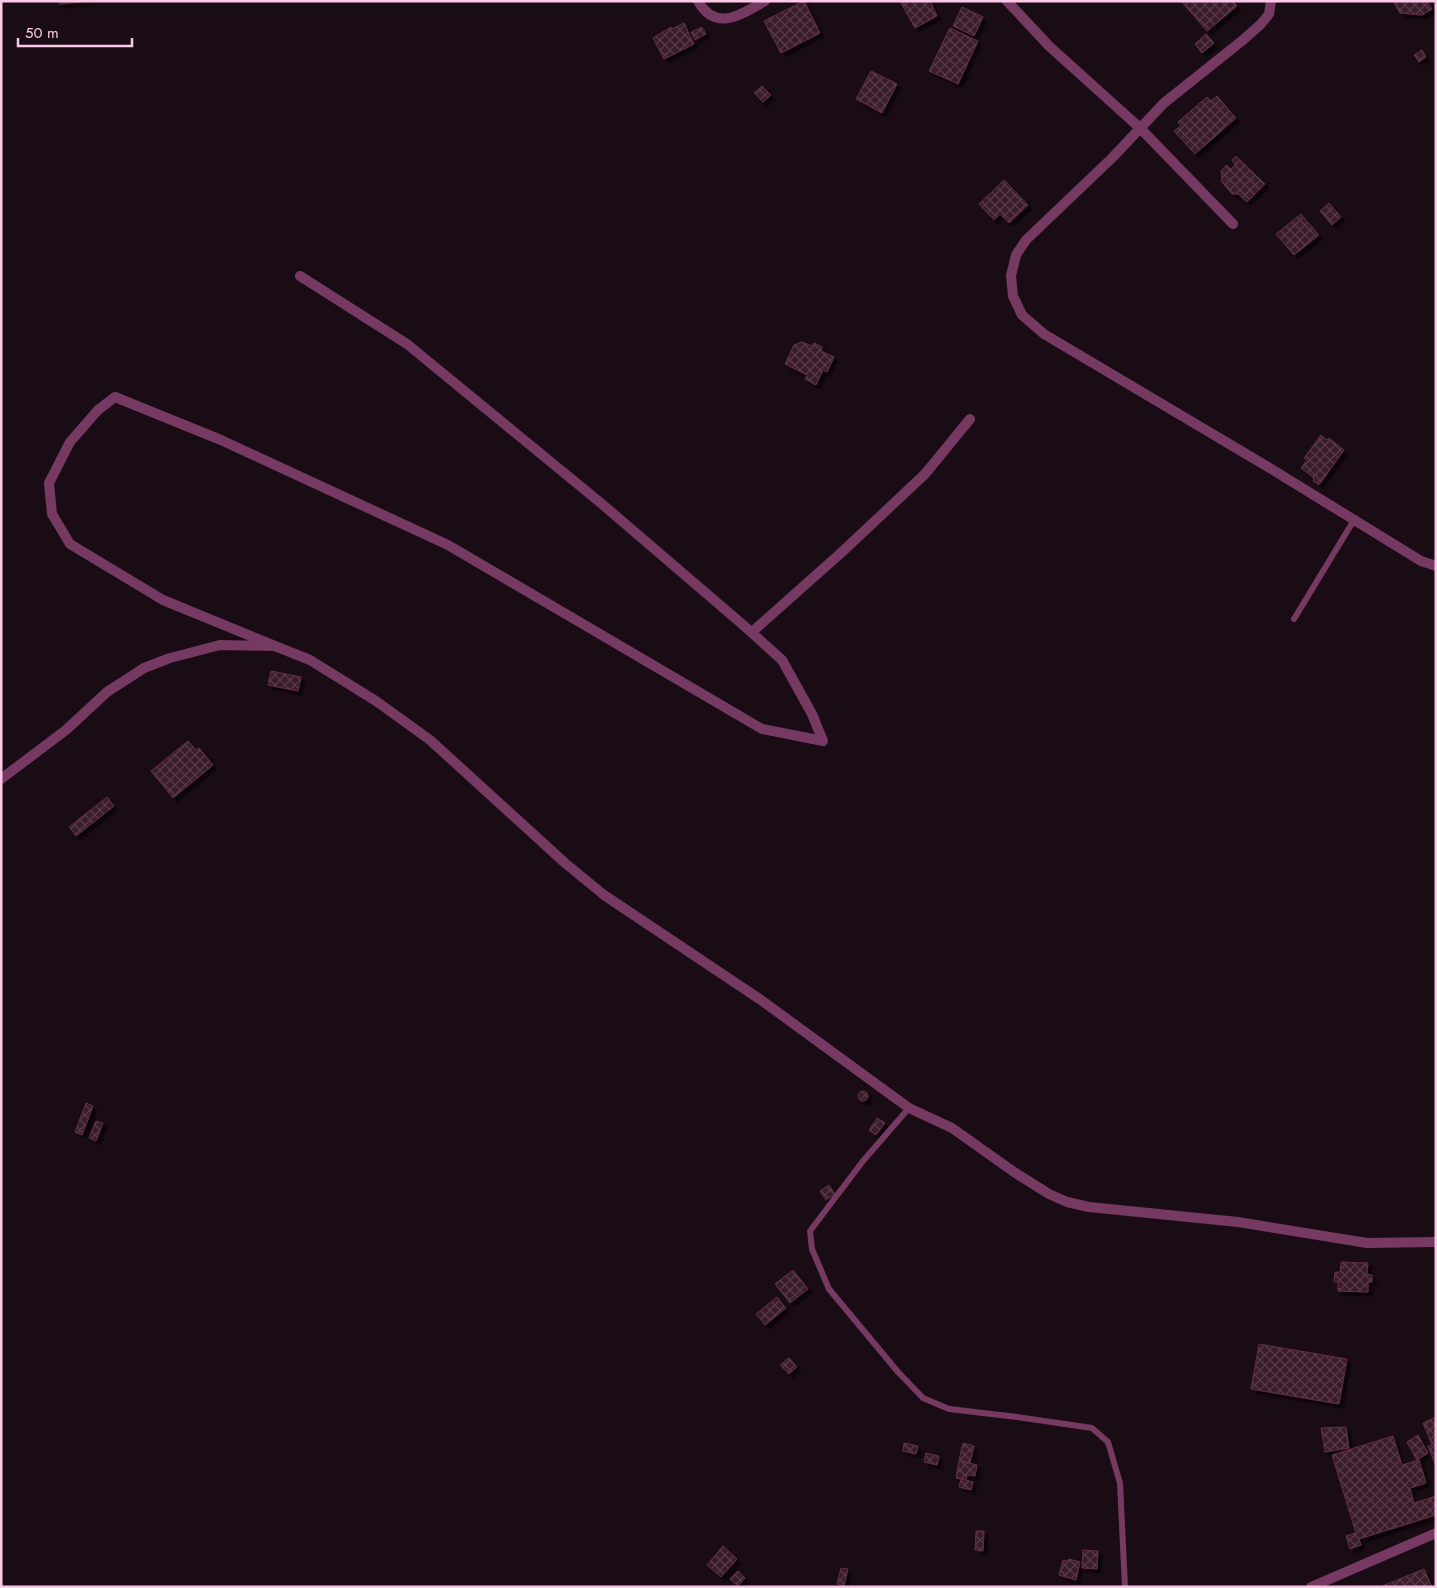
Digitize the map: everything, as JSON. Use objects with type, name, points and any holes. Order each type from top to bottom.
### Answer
[{"type":"street","points":[[698,1],[708,14],[714,18],[724,19],[745,12],[765,1]]},
{"type":"street","points":[[1006,1],[1049,46],[1140,128],[1234,224]]},
{"type":"street","points":[[1271,1],[1268,14],[1261,24],[1236,46],[1181,88],[1112,158],[1026,240],[1016,255],[1012,276],[1013,296],[1022,314],[1044,334],[1421,561],[1436,566]]},
{"type":"street","points":[[300,276],[407,344],[594,498],[752,632],[782,660],[812,714],[822,741],[762,729],[448,545],[222,440],[115,397],[98,410],[70,442],[49,484],[52,514],[70,544],[163,600],[310,660],[376,701],[430,740],[565,863],[604,895],[761,1000],[909,1108],[952,1128],[1014,1172],[1049,1194],[1067,1202],[1090,1207],[1238,1222],[1367,1243],[1436,1242]]},
{"type":"street","points":[[752,632],[842,552],[925,474],[970,419]]},
{"type":"street","points":[[1,779],[66,730],[107,692],[144,668],[170,658],[220,645],[276,646]]},
{"type":"street","points":[[1311,1587],[1436,1533]]},
{"type":"lane","points":[[1294,619],[1354,520]]},
{"type":"lane","points":[[909,1108],[863,1161],[810,1231],[812,1248],[829,1289],[898,1372],[923,1398],[949,1409],[1092,1428],[1108,1442],[1120,1483],[1125,1587]]},
{"type":"building","points":[[59,1],[93,1],[59,4]]},
{"type":"building","points":[[804,1],[820,33],[781,53],[764,21]]},
{"type":"building","points":[[900,1],[930,1],[937,16],[915,28]]},
{"type":"building","points":[[1181,1],[1233,1],[1237,6],[1207,31]]},
{"type":"building","points":[[1393,1],[1427,1],[1432,9],[1422,15],[1400,13]]},
{"type":"building","points":[[962,7],[983,17],[974,36],[953,26]]},
{"type":"building","points":[[684,23],[694,44],[664,59],[653,38],[671,27],[672,29]]},
{"type":"building","points":[[702,27],[706,34],[695,40],[691,32]]},
{"type":"building","points":[[950,28],[978,41],[958,84],[929,71]]},
{"type":"building","points":[[1206,34],[1214,43],[1202,53],[1195,44]]},
{"type":"building","points":[[1422,50],[1426,57],[1419,62],[1414,55]]},
{"type":"building","points":[[871,71],[897,84],[882,113],[856,99]]},
{"type":"building","points":[[762,86],[771,95],[763,102],[754,93]]},
{"type":"building","points":[[1217,96],[1236,118],[1195,154],[1174,131],[1181,126],[1178,122],[1207,97],[1211,101]]},
{"type":"building","points":[[1236,156],[1265,184],[1247,202],[1238,194],[1232,194],[1222,182],[1221,171],[1226,165],[1231,169],[1235,165],[1232,160]]},
{"type":"building","points":[[1004,180],[1028,205],[1009,223],[1000,214],[994,220],[979,204]]},
{"type":"building","points":[[1329,203],[1341,217],[1332,225],[1320,211]]},
{"type":"building","points":[[1301,214],[1319,235],[1294,255],[1276,234]]},
{"type":"building","points":[[802,342],[812,346],[814,343],[822,347],[821,351],[834,357],[827,372],[823,370],[816,385],[805,379],[807,375],[785,364],[794,345]]},
{"type":"building","points":[[1321,435],[1327,440],[1329,438],[1344,450],[1319,485],[1313,481],[1314,478],[1301,468],[1307,460],[1304,458]]},
{"type":"building","points":[[271,671],[301,677],[298,691],[268,685]]},
{"type":"building","points":[[188,741],[196,750],[199,748],[213,765],[173,798],[151,771]]},
{"type":"building","points":[[107,797],[114,806],[76,836],[69,827]]},
{"type":"building","points":[[863,1091],[868,1096],[863,1101],[858,1096]]},
{"type":"building","points":[[86,1103],[93,1106],[82,1135],[75,1132]]},
{"type":"building","points":[[877,1118],[885,1123],[876,1135],[869,1130]]},
{"type":"building","points":[[96,1121],[103,1123],[96,1141],[89,1138]]},
{"type":"building","points":[[829,1185],[835,1194],[826,1200],[820,1191]]},
{"type":"building","points":[[1341,1262],[1368,1263],[1367,1274],[1372,1275],[1372,1282],[1368,1282],[1368,1292],[1338,1291],[1338,1282],[1334,1282],[1335,1272],[1340,1272]]},
{"type":"building","points":[[793,1270],[808,1289],[790,1303],[775,1284]]},
{"type":"building","points":[[777,1297],[786,1308],[765,1325],[756,1314]]},
{"type":"building","points":[[1259,1344],[1347,1359],[1339,1404],[1251,1389]]},
{"type":"building","points":[[789,1358],[797,1367],[789,1374],[780,1365]]},
{"type":"building","points":[[1434,1418],[1436,1421],[1435,1464],[1428,1446],[1432,1445],[1423,1423]]},
{"type":"building","points":[[1346,1427],[1349,1448],[1325,1452],[1321,1428]]},
{"type":"building","points":[[1418,1435],[1428,1453],[1417,1460],[1407,1442]]},
{"type":"building","points":[[1393,1436],[1402,1465],[1419,1460],[1426,1483],[1410,1488],[1414,1503],[1436,1496],[1436,1515],[1359,1539],[1361,1545],[1350,1549],[1346,1536],[1356,1533],[1332,1455]]},
{"type":"building","points":[[904,1443],[918,1446],[916,1454],[903,1451]]},
{"type":"building","points":[[963,1443],[974,1446],[970,1463],[959,1460]]},
{"type":"building","points":[[926,1453],[939,1456],[937,1465],[924,1462]]},
{"type":"building","points":[[959,1461],[977,1465],[975,1476],[967,1475],[966,1480],[956,1478]]},
{"type":"building","points":[[961,1479],[973,1482],[971,1490],[959,1487]]},
{"type":"building","points":[[976,1531],[984,1531],[983,1551],[975,1550]]},
{"type":"building","points":[[723,1546],[737,1559],[721,1577],[707,1565]]},
{"type":"building","points":[[1083,1550],[1098,1551],[1097,1569],[1082,1568]]},
{"type":"building","points":[[1069,1559],[1080,1562],[1076,1580],[1059,1575],[1063,1560],[1068,1561]]},
{"type":"building","points":[[841,1568],[848,1569],[844,1586],[837,1584]]},
{"type":"building","points":[[1424,1569],[1432,1587],[1380,1587]]},
{"type":"building","points":[[738,1571],[745,1578],[738,1586],[730,1579]]}]
